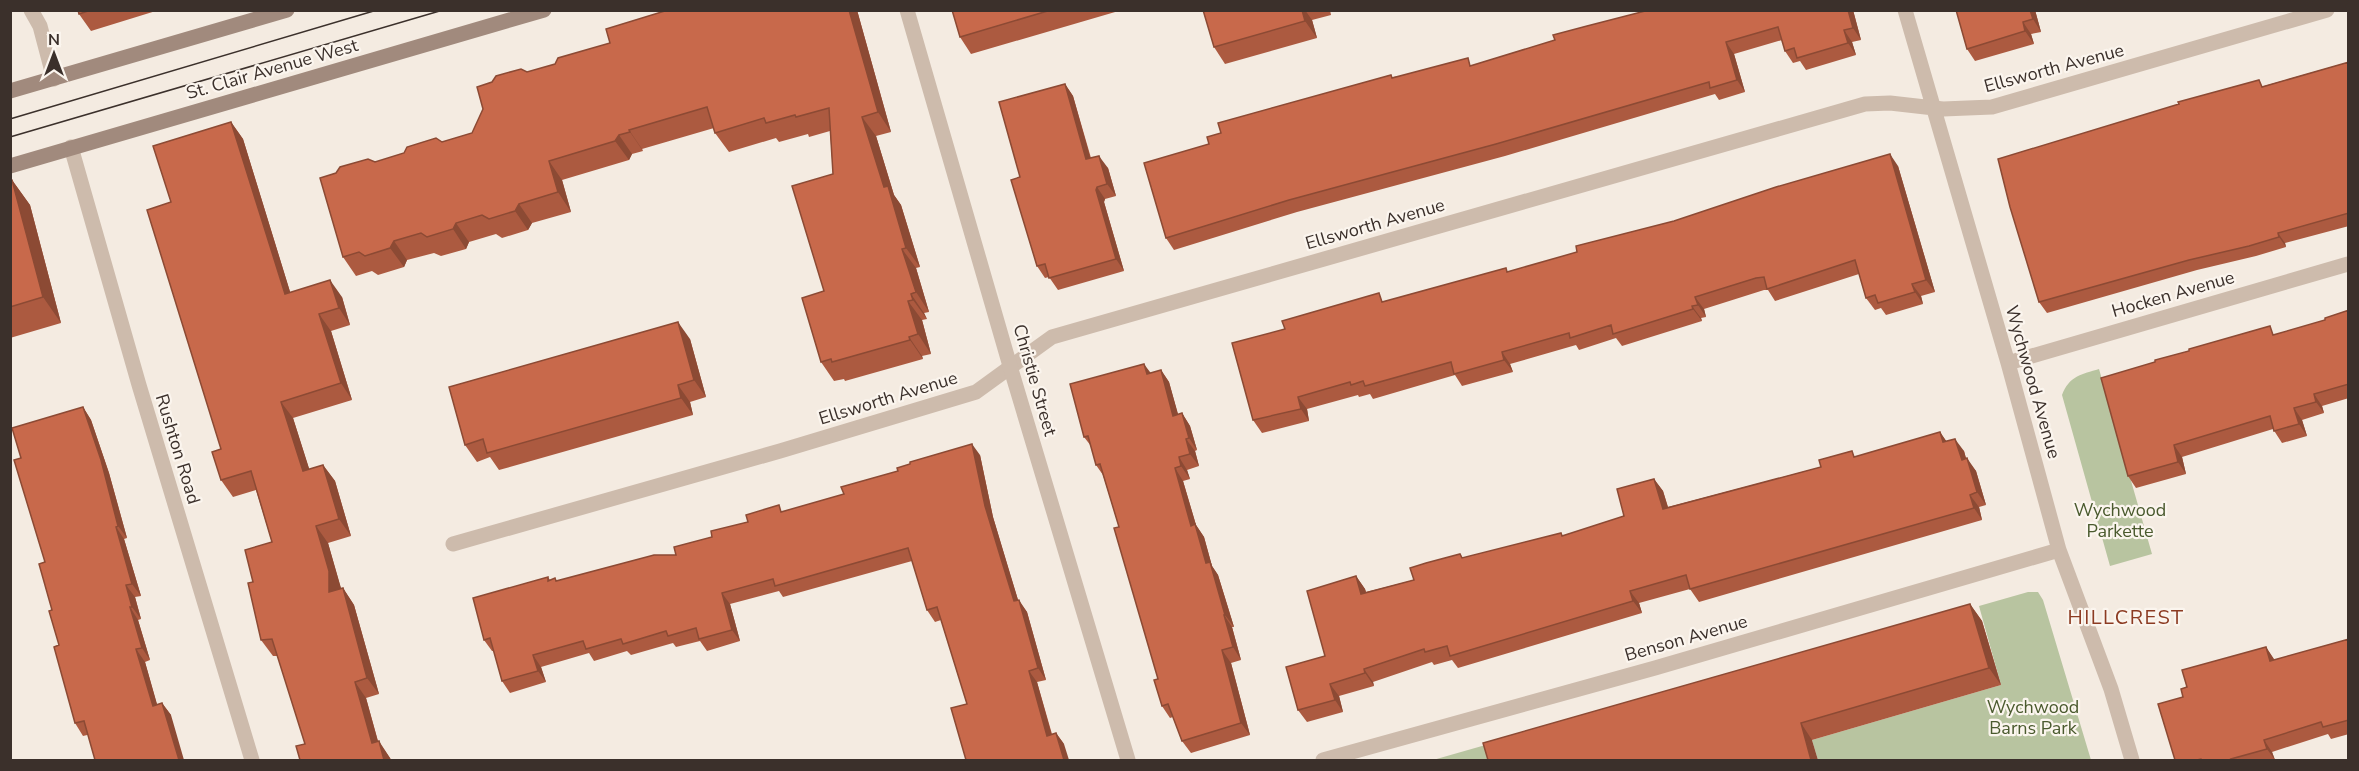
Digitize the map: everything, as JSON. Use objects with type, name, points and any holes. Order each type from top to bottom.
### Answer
[{"type":"main road","points":[[10,91],[287,10]]},
{"type":"main road","name":"St. Clair Avenue West","points":[[10,166],[544,10]]},
{"type":"street","points":[[31,10],[40,26],[54,79]]},
{"type":"street","name":"Christie Street","points":[[907,10],[1010,366],[1128,760]]},
{"type":"street","name":"Wychwood Avenue","points":[[1905,10],[2008,363],[2059,550],[2111,689],[2132,760]]},
{"type":"street","name":"Ellsworth Avenue","points":[[453,544],[780,451],[976,392],[1052,337],[1865,104],[1890,103],[1934,109],[1992,107],[2327,10]]},
{"type":"street","name":"Rushton Road","points":[[71,147],[142,397],[252,760]]},
{"type":"street","name":"Hocken Avenue","points":[[2008,363],[2349,264]]},
{"type":"street","name":"Benson Avenue","points":[[1323,760],[1655,668],[2059,550]]},
{"type":"green space","name":"Wychwood Parkette","points":[[2099,369],[2152,554],[2110,566],[2062,395],[2072,380]]},
{"type":"green space","name":"Wychwood Barns Park","points":[[2028,592],[2038,592],[2043,600],[2091,760],[1818,760],[1812,740],[2001,685],[1979,606]]},
{"type":"green space","points":[[1489,744],[1495,760],[1433,760]]},
{"type":"building","points":[[78,10],[91,10],[79,14]]},
{"type":"building","points":[[668,10],[849,10],[878,112],[862,117],[884,187],[888,186],[906,248],[902,249],[916,292],[911,294],[913,300],[908,301],[918,334],[909,337],[910,340],[832,362],[831,359],[821,362],[802,298],[824,291],[792,186],[833,174],[829,108],[766,123],[764,118],[715,133],[707,107],[629,130],[630,132],[619,135],[615,141],[549,161],[558,192],[519,204],[515,211],[489,219],[482,215],[456,223],[453,229],[427,237],[421,233],[394,241],[390,248],[365,256],[359,252],[343,257],[320,178],[336,173],[340,167],[368,159],[375,162],[404,153],[407,147],[436,138],[442,142],[472,133],[483,109],[477,87],[492,82],[496,76],[521,69],[527,72],[555,64],[558,58],[610,43],[606,29]]},
{"type":"building","points":[[952,10],[1051,10],[960,37]]},
{"type":"building","points":[[1203,10],[1302,10],[1305,21],[1214,47]]},
{"type":"building","points":[[1649,10],[1848,10],[1853,28],[1844,30],[1848,43],[1797,58],[1794,48],[1785,51],[1778,27],[1726,42],[1737,80],[1710,88],[1709,82],[1496,144],[1289,200],[1166,238],[1144,163],[1209,144],[1207,137],[1221,133],[1218,123],[1391,75],[1392,78],[1468,58],[1470,66],[1555,40],[1553,35]]},
{"type":"building","points":[[1956,10],[2030,10],[2033,19],[2023,22],[2025,31],[1967,49]]},
{"type":"building","points":[[2349,62],[2349,213],[2278,233],[2279,237],[2249,246],[2189,260],[2039,302],[1998,159],[2179,104],[2178,102],[2259,80],[2262,87]]},
{"type":"building","points":[[1065,84],[1086,159],[1099,156],[1107,184],[1097,187],[1096,190],[1116,259],[1049,278],[1045,264],[1037,266],[1011,180],[1020,177],[999,102]]},
{"type":"building","points":[[231,122],[285,294],[330,280],[339,308],[319,314],[341,383],[281,402],[303,471],[323,465],[339,519],[316,526],[329,571],[329,592],[343,588],[367,678],[355,682],[372,743],[379,741],[384,760],[300,760],[296,746],[305,744],[272,639],[261,640],[248,583],[253,582],[245,550],[272,542],[251,471],[221,480],[212,452],[221,449],[147,210],[171,202],[153,146]]},
{"type":"building","points":[[1890,154],[1926,280],[1912,284],[1915,292],[1878,303],[1875,295],[1866,298],[1855,260],[1767,289],[1764,277],[1756,278],[1695,297],[1698,305],[1692,306],[1693,309],[1613,334],[1611,325],[1570,338],[1569,333],[1502,352],[1504,360],[1454,374],[1451,362],[1365,386],[1363,381],[1351,385],[1350,382],[1298,397],[1301,409],[1253,420],[1232,343],[1285,329],[1282,321],[1379,293],[1382,302],[1506,268],[1507,272],[1577,252],[1576,246],[1674,221],[1776,187]]},
{"type":"building","points":[[10,180],[12,180],[43,297],[10,307]]},
{"type":"building","points":[[2349,310],[2349,384],[2314,394],[2316,402],[2294,408],[2299,424],[2274,431],[2270,416],[2174,445],[2178,462],[2128,476],[2101,378],[2189,351],[2189,349],[2270,326],[2273,335],[2325,320],[2325,318]]},
{"type":"building","points":[[678,322],[694,380],[678,385],[681,398],[487,453],[483,439],[465,445],[449,387]]},
{"type":"building","points":[[1144,364],[1147,374],[1161,370],[1173,416],[1182,413],[1189,438],[1186,439],[1190,454],[1179,457],[1181,466],[1175,468],[1191,526],[1195,524],[1206,563],[1210,562],[1225,615],[1233,647],[1222,650],[1241,723],[1182,741],[1168,704],[1162,706],[1154,680],[1158,679],[1114,528],[1119,527],[1100,464],[1096,465],[1088,436],[1084,437],[1070,384]]},
{"type":"building","points":[[83,407],[101,460],[132,584],[126,585],[142,648],[136,649],[153,706],[162,703],[179,760],[95,760],[84,721],[75,723],[54,647],[59,645],[39,564],[45,562],[14,460],[21,458],[12,428]]},
{"type":"building","points":[[1940,432],[1943,442],[1955,439],[1962,460],[1967,458],[1977,492],[1970,495],[1974,508],[1690,589],[1686,575],[1630,591],[1633,601],[1450,656],[1447,646],[1425,652],[1424,649],[1364,669],[1365,673],[1330,684],[1335,700],[1298,710],[1286,667],[1325,656],[1307,591],[1356,576],[1361,594],[1414,580],[1410,568],[1426,563],[1460,554],[1462,558],[1561,533],[1562,536],[1624,516],[1617,489],[1654,479],[1663,509],[1821,467],[1819,460],[1852,451],[1854,457]]},
{"type":"building","points":[[972,444],[985,506],[1014,601],[1019,600],[1038,668],[1029,671],[1047,736],[1056,733],[1064,760],[966,760],[951,708],[967,704],[937,607],[927,610],[908,548],[775,586],[773,579],[722,593],[732,630],[699,639],[696,628],[668,636],[666,631],[623,644],[621,639],[586,649],[583,641],[533,655],[538,671],[502,681],[490,638],[484,640],[473,598],[548,577],[548,581],[555,578],[556,581],[654,555],[676,555],[674,547],[712,537],[711,531],[748,522],[746,515],[779,505],[781,512],[844,494],[841,487],[898,471],[897,468],[910,464],[910,462]]},
{"type":"building","points":[[1970,604],[1989,668],[1801,723],[1811,760],[1488,760],[1483,743]]},
{"type":"building","points":[[2349,639],[2349,720],[2323,727],[2321,722],[2264,740],[2267,749],[2232,760],[2175,760],[2158,704],[2183,697],[2181,689],[2187,687],[2182,670],[2266,647],[2270,661]]},
{"type":"tram line","points":[[10,119],[377,10]]},
{"type":"tram line","points":[[10,137],[443,10]]},
{"type":"district","name":"HILLCREST","points":[[2126,617]]}]
